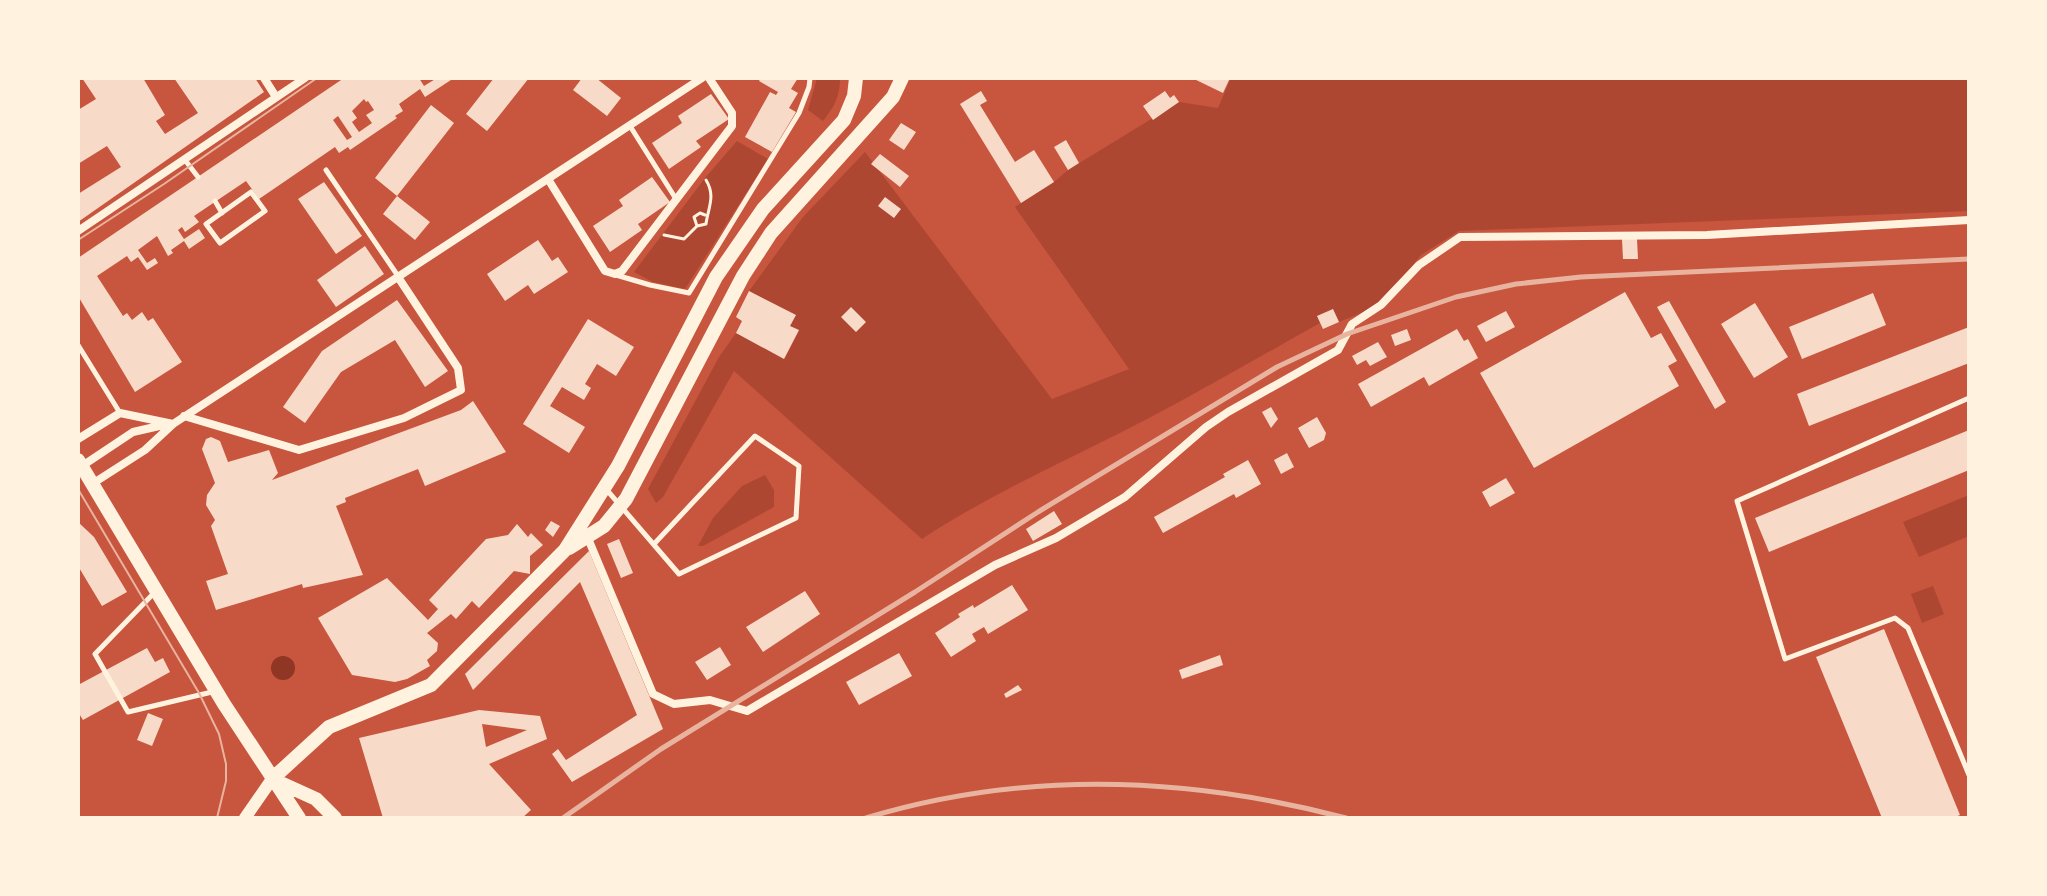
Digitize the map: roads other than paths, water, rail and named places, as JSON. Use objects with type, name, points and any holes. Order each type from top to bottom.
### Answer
[{"type":"main road","points":[[272,779],[329,727],[431,685],[565,550],[605,488],[716,277],[763,209],[844,120],[854,96],[856,78]]},
{"type":"main road","points":[[565,550],[604,526],[621,505],[743,276],[771,233],[893,97],[902,78]]},
{"type":"main road","points":[[80,463],[216,691],[299,818]]},
{"type":"main road","points":[[272,779],[316,799],[335,818]]},
{"type":"street","points":[[264,78],[276,97]]},
{"type":"street","points":[[78,231],[305,78]]},
{"type":"street","points":[[92,484],[145,450],[184,416],[702,78]]},
{"type":"street","points":[[548,179],[605,271],[615,274],[622,271],[732,126],[732,113],[709,78]]},
{"type":"street","points":[[587,536],[648,689],[666,702],[682,704],[710,700],[740,711],[753,709],[995,565],[1056,538],[1125,497],[1206,427],[1338,350],[1352,324],[1381,305],[1419,265],[1460,237],[1707,235],[1969,220]]},
{"type":"street","points":[[184,416],[299,450],[404,418],[461,390],[458,368],[398,277]]},
{"type":"street","points":[[78,439],[120,413],[173,424]]},
{"type":"street","points":[[80,463],[133,432],[173,424]]},
{"type":"street","points":[[245,818],[272,779]]},
{"type":"lane","points":[[615,274],[689,293],[799,113],[810,78]]},
{"type":"lane","points":[[630,126],[676,199]]},
{"type":"lane","points":[[185,160],[198,177]]},
{"type":"lane","points":[[326,170],[398,277]]},
{"type":"lane","points":[[251,192],[265,211],[220,243],[206,224],[222,213],[251,192]]},
{"type":"lane","points":[[215,201],[222,213]]},
{"type":"lane","points":[[78,345],[120,413]]},
{"type":"lane","points":[[1969,398],[1737,501],[1785,659],[1895,618],[1908,628],[1969,775]]},
{"type":"lane","points":[[605,488],[679,574],[796,518],[799,466],[755,436],[654,544]]},
{"type":"lane","points":[[158,590],[95,654],[128,712],[216,691]]},
{"type":"tram line","points":[[78,240],[317,78]]},
{"type":"tram line","points":[[78,489],[199,693],[219,734],[226,764],[226,781],[217,818]]},
{"type":"railway","points":[[563,818],[661,749],[1038,512],[1277,367],[1347,334],[1456,297],[1516,284],[1581,277],[1969,259]]},
{"type":"railway","points":[[866,818],[926,802],[986,792],[1106,784],[1226,794],[1346,818]]}]
